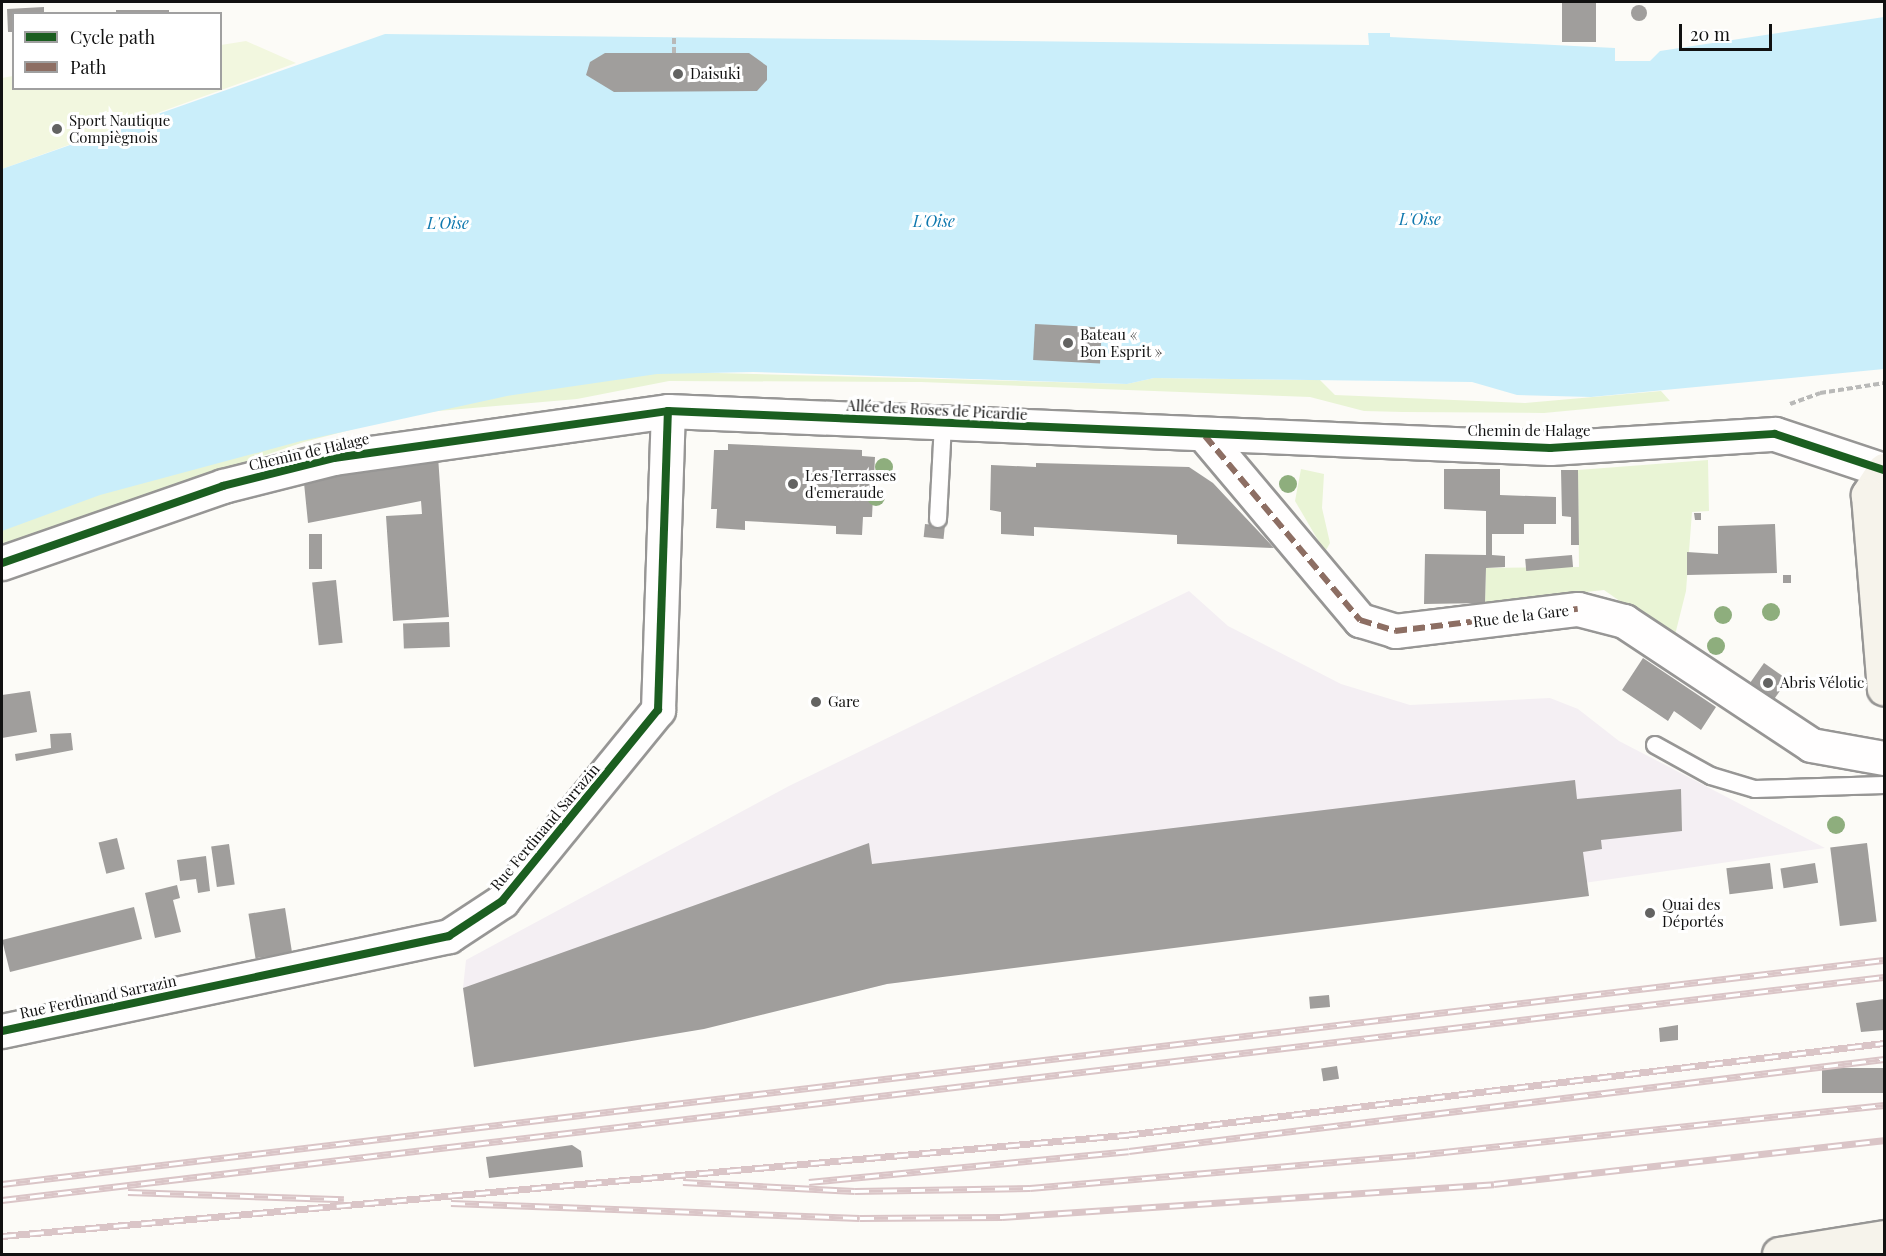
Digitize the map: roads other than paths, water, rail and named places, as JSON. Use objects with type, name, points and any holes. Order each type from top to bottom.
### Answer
[{"type":"street","name":"Allée des Roses de Picardie","points":[[668,411],[1205,436]]},
{"type":"street","name":"Chemin de Halage","points":[[2,563],[223,486],[334,458],[668,411]]},
{"type":"street","name":"Rue Ferdinand Sarrazin","points":[[2,1031],[449,936],[502,901],[658,710],[668,411]]},
{"type":"street","name":"Chemin de Halage","points":[[1205,436],[1550,448],[1775,434],[1884,470]]},
{"type":"street","name":"Rue de la Gare","points":[[1205,436],[1360,620],[1395,631],[1578,609],[1624,621],[1811,745],[1884,758]]},
{"type":"street","points":[[1884,470],[1868,495],[1884,688]]},
{"type":"street","points":[[1779,1254],[1884,1237]]},
{"type":"lane","points":[[938,519],[943,424]]},
{"type":"lane","points":[[1655,745],[1711,776],[1755,789],[1884,785]]},
{"type":"water","name":"L'Oise","points":[[1884,17],[1884,369],[1591,397],[1517,395],[1472,382],[1154,378],[1127,384],[753,372],[657,374],[507,396],[301,441],[100,495],[2,531],[2,169],[385,34],[1369,45],[1368,33],[1390,33],[1390,37],[1615,48],[1615,61],[1650,61],[1660,51]]},
{"type":"railway","points":[[2,1184],[1884,960]]},
{"type":"railway","points":[[2,1200],[1884,977]]},
{"type":"railway","points":[[2,1236],[1125,1135],[1884,1043]]},
{"type":"railway","points":[[809,1182],[1129,1151],[1884,1059]]},
{"type":"railway","points":[[683,1182],[855,1191],[1030,1188],[1416,1155],[1884,1105]]},
{"type":"railway","points":[[451,1203],[860,1218],[1002,1217],[1494,1184],[1884,1140]]},
{"type":"railway","points":[[128,1192],[344,1199]]},
{"type":"place","name":"Daisuki","points":[[678,74]]},
{"type":"place","name":"Sport Nautique Compiègnois","points":[[57,129]]},
{"type":"place","name":"Bateau « Bon Esprit »","points":[[1068,343]]},
{"type":"place","name":"Les Terrasses d'emeraude","points":[[793,484]]},
{"type":"place","name":"Abris Vélotic","points":[[1768,683]]},
{"type":"place","name":"Gare","points":[[816,702]]},
{"type":"place","name":"Quai des Déportés","points":[[1650,913]]}]
